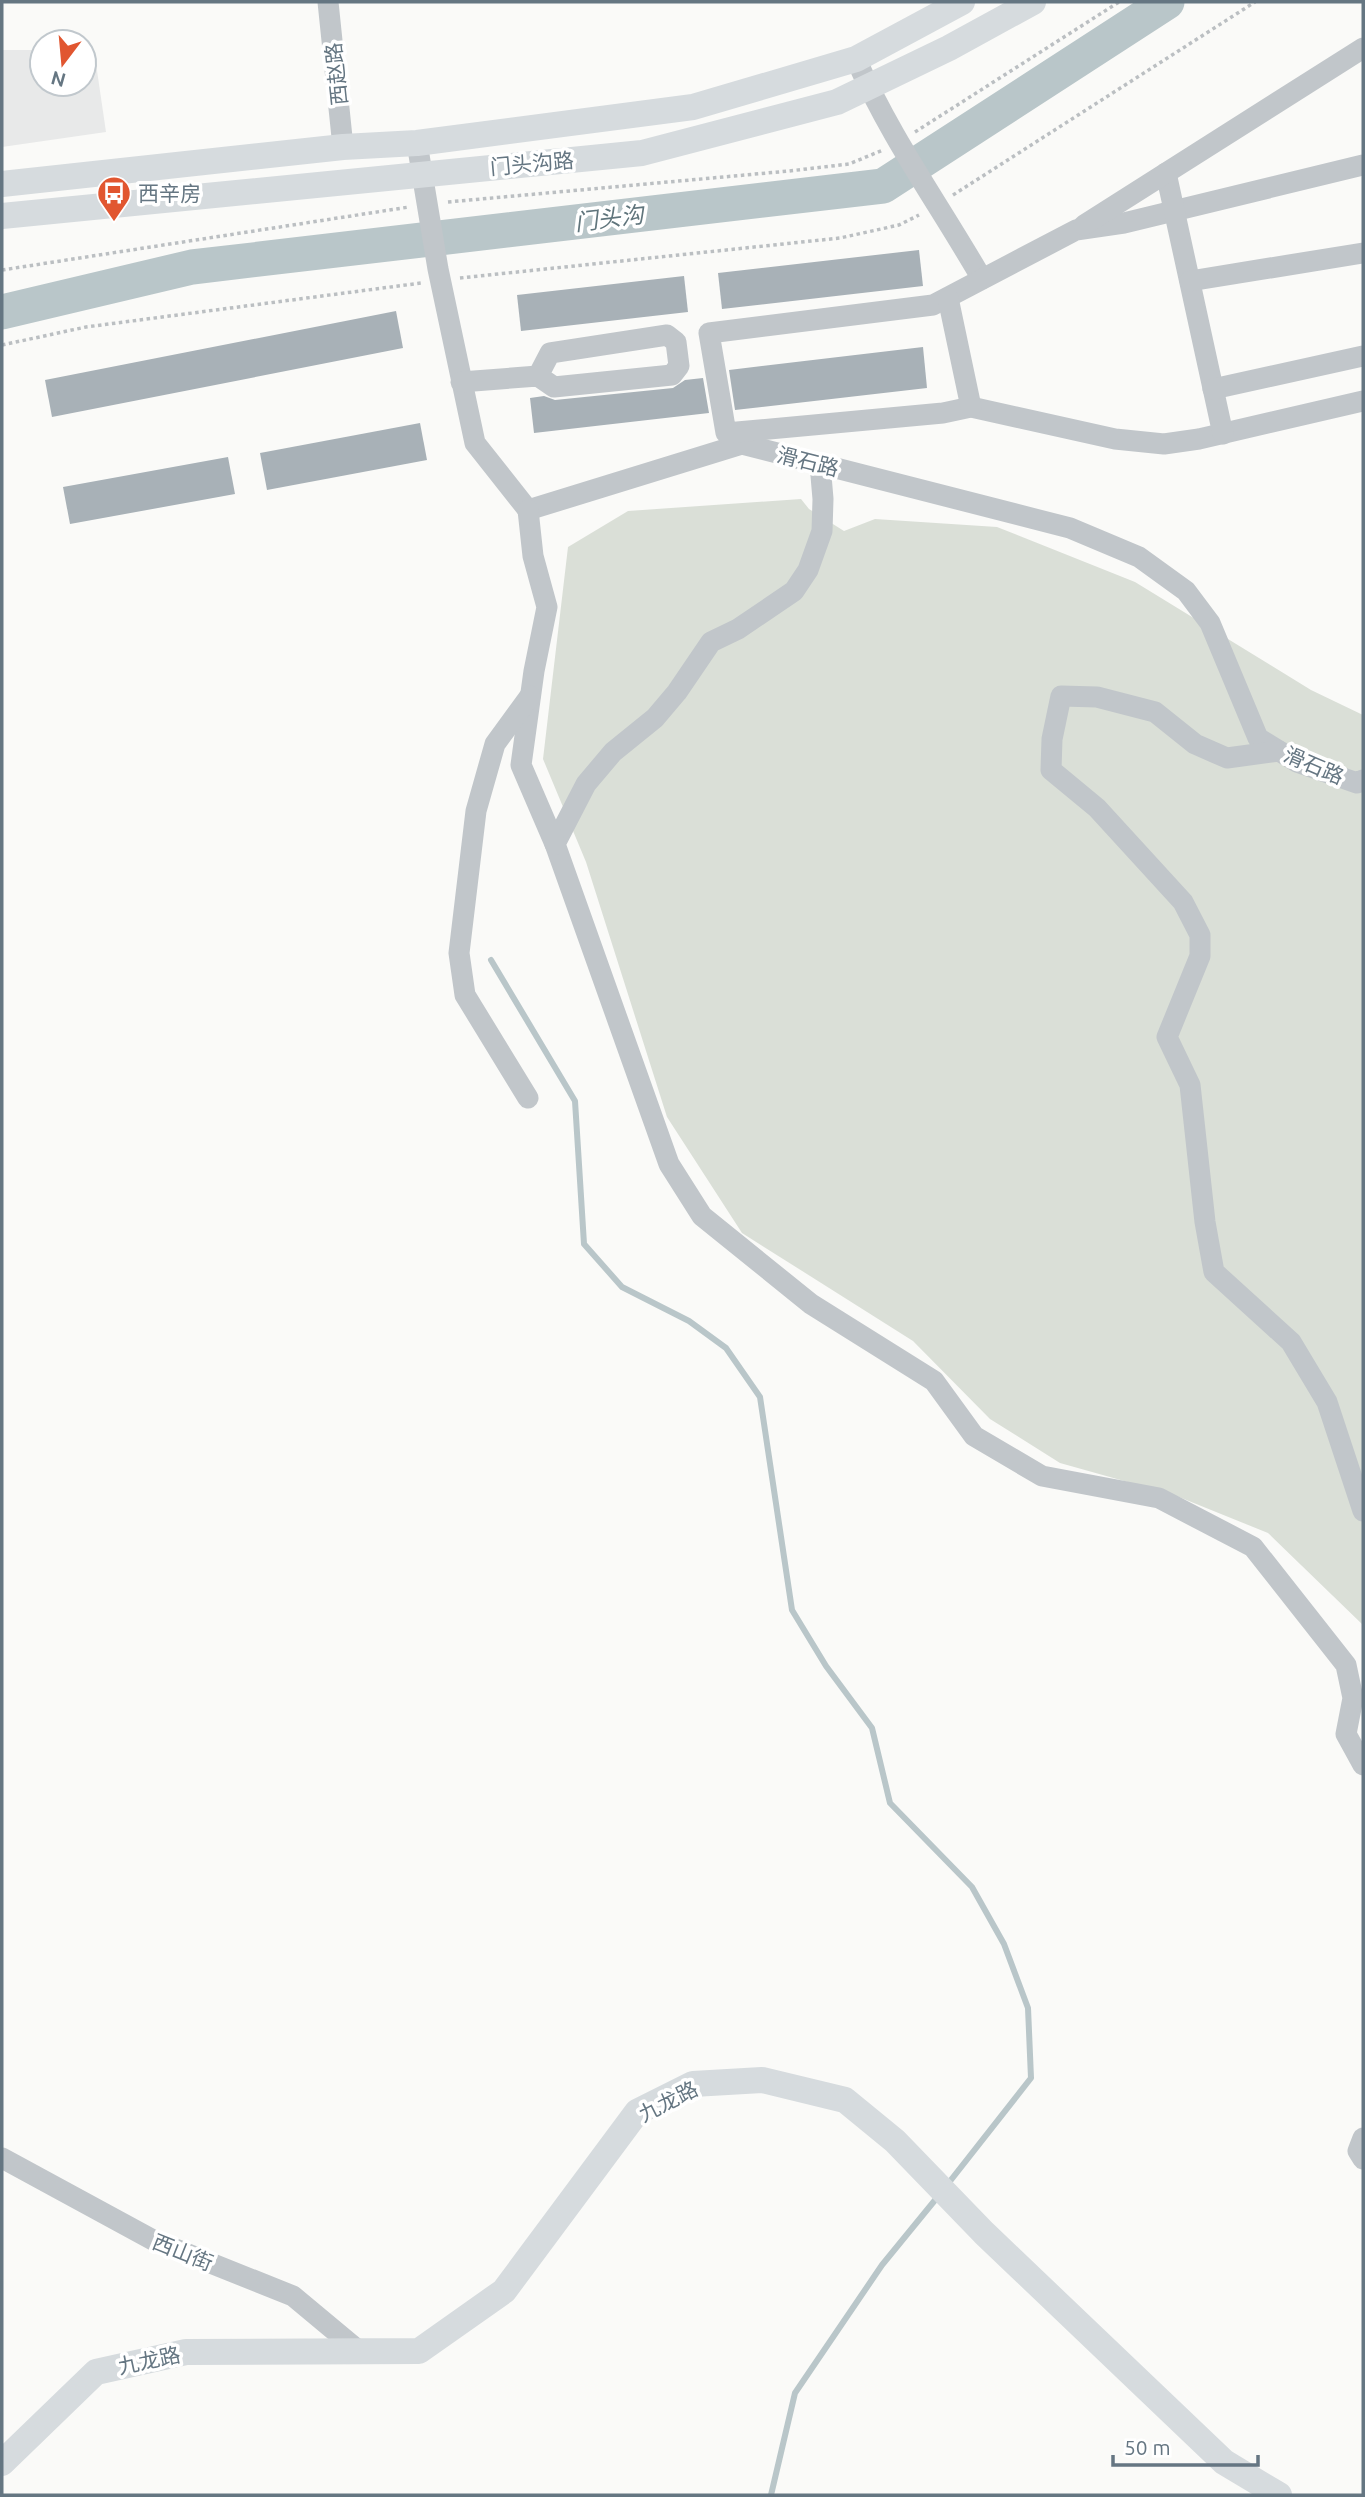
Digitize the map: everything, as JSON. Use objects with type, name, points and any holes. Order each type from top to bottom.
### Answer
[{"type":"main road","name":"门头沟路","points":[[2,184],[343,147],[417,143],[693,107],[856,60],[962,2]]},
{"type":"main road","name":"门头沟路","points":[[2,216],[642,153],[837,102],[949,48],[1033,2]]},
{"type":"main road","name":"九龙路","points":[[2,2463],[96,2372],[186,2351],[419,2351],[504,2291],[637,2112],[693,2084],[762,2080],[845,2100],[895,2141],[984,2233],[1224,2462],[1279,2495]]},
{"type":"street","name":"西赵路","points":[[328,2],[343,147]]},
{"type":"street","points":[[1363,48],[1076,230],[933,305],[709,333],[726,433],[943,413],[971,407],[1115,439],[1164,444],[1223,434],[1363,401]]},
{"type":"street","points":[[856,60],[898,143],[938,203],[982,279]]},
{"type":"street","points":[[417,143],[439,274],[475,443],[528,510],[533,556],[547,607],[530,696],[521,765],[555,844],[669,1164],[702,1216],[811,1304],[934,1381],[974,1436],[1042,1476],[1159,1498],[1253,1547],[1346,1665],[1353,1698],[1346,1734],[1363,1765]]},
{"type":"street","points":[[1076,230],[1174,210],[1363,165]]},
{"type":"street","points":[[1166,173],[1223,434]]},
{"type":"street","points":[[1190,281],[1363,253]]},
{"type":"street","points":[[948,298],[971,407]]},
{"type":"street","points":[[461,382],[538,376],[554,387],[672,375],[679,366],[676,342],[667,335],[550,353],[538,376]]},
{"type":"street","points":[[1213,388],[1363,356]]},
{"type":"street","name":"滑石路","points":[[528,510],[742,444],[1070,528],[1139,557],[1186,591],[1210,623],[1258,738],[1297,762],[1357,783],[1363,780]]},
{"type":"street","points":[[555,844],[586,784],[613,752],[655,718],[712,642],[738,629],[794,592],[808,570],[822,531],[820,464]]},
{"type":"street","points":[[528,1098],[465,995],[459,953],[477,811],[495,744],[530,696]]},
{"type":"street","points":[[1279,751],[1227,758],[1195,744],[1155,712],[1097,697],[1061,696],[1052,739],[1051,770],[1097,808],[1183,902],[1200,935],[1200,956],[1167,1037],[1190,1085],[1205,1222],[1214,1272],[1291,1342],[1327,1402],[1363,1511]]},
{"type":"street","points":[[1363,2138],[1358,2151],[1363,2159]]},
{"type":"street","name":"西山街","points":[[2,2158],[153,2240],[293,2295],[359,2351]]},
{"type":"path","points":[[2,345],[86,327],[439,274],[840,238],[899,225],[1255,2]]},
{"type":"shaded area","points":[[2,50],[28,50],[28,98],[98,98],[98,77],[106,132],[2,147]]},
{"type":"shaded area","points":[[801,499],[809,509],[844,531],[875,519],[997,527],[1135,582],[1311,690],[1363,715],[1363,1625],[1268,1533],[1174,1495],[1060,1463],[990,1419],[913,1341],[742,1233],[667,1117],[586,862],[543,759],[568,547],[628,511]]},
{"type":"building","points":[[919,250],[923,286],[722,309],[718,273]]},
{"type":"building","points":[[684,276],[688,312],[521,331],[517,295]]},
{"type":"building","points":[[396,311],[403,348],[52,417],[45,380]]},
{"type":"building","points":[[923,347],[927,388],[735,410],[729,370]]},
{"type":"building","points":[[703,378],[709,413],[534,433],[530,398],[544,396],[555,400],[673,388],[685,380]]},
{"type":"building","points":[[420,423],[427,460],[267,490],[260,453]]},
{"type":"building","points":[[228,457],[235,494],[70,524],[63,487]]},
{"type":"waterway","name":"门头沟","points":[[2,312],[192,267],[883,186],[1167,2]]},
{"type":"waterway","points":[[491,960],[575,1101],[584,1244],[622,1287],[689,1321],[726,1348],[760,1397],[792,1610],[826,1666],[872,1728],[890,1803],[972,1887],[1004,1944],[1028,2008],[1031,2078],[947,2185]]},
{"type":"waterway","points":[[771,2495],[795,2393],[882,2265],[940,2194]]},
{"type":"place","name":"西辛房","points":[[114,223]]}]
